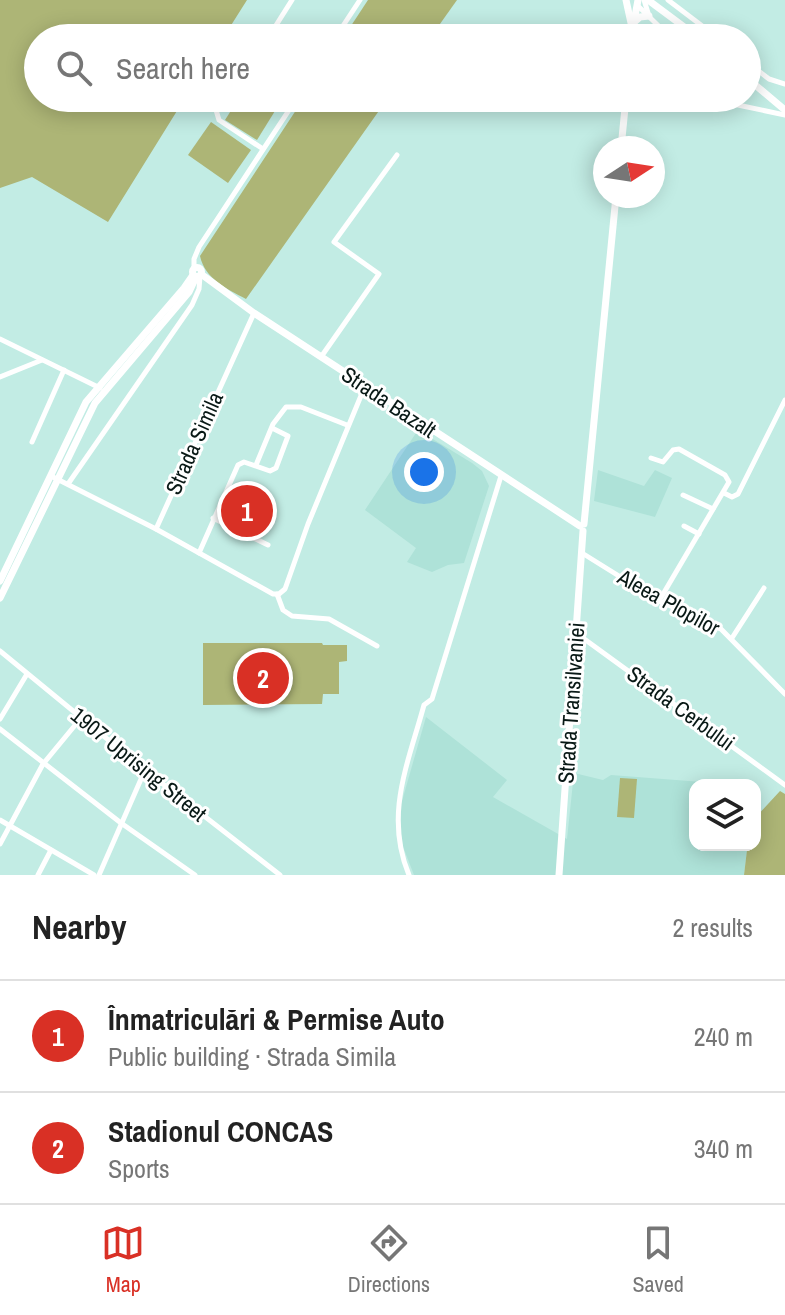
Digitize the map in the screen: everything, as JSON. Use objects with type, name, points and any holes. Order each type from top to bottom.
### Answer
[{"type":"main road","points":[[626,0],[632,24]]},
{"type":"main road","points":[[632,24],[641,1],[677,24]]},
{"type":"main road","points":[[633,24],[640,17],[649,16]]},
{"type":"main road","points":[[761,93],[785,113]]},
{"type":"main road","points":[[622,136],[625,112]]},
{"type":"main road","name":"Strada Transilvaniei","points":[[559,875],[582,527],[615,208]]},
{"type":"main road","points":[[0,598],[81,411],[197,273]]},
{"type":"main road","name":"Strada Bazalt","points":[[197,273],[582,527]]},
{"type":"main road","points":[[0,581],[54,478]]},
{"type":"street","points":[[277,24],[292,0]]},
{"type":"street","points":[[344,24],[360,0]]},
{"type":"street","points":[[668,0],[700,24]]},
{"type":"street","points":[[641,1],[657,24]]},
{"type":"street","points":[[761,73],[785,84]]},
{"type":"street","points":[[761,109],[785,113]]},
{"type":"street","points":[[217,112],[219,120],[263,149]]},
{"type":"street","points":[[68,484],[192,305],[199,289],[195,256],[288,112]]},
{"type":"street","points":[[321,357],[379,274],[334,242],[397,155]]},
{"type":"street","name":"Strada Simila","points":[[156,529],[254,313]]},
{"type":"street","points":[[0,339],[101,389]]},
{"type":"street","points":[[0,377],[42,360]]},
{"type":"street","points":[[32,442],[64,370]]},
{"type":"street","points":[[278,594],[285,589],[347,425],[365,386]]},
{"type":"street","points":[[724,493],[732,497],[738,494],[785,400]]},
{"type":"street","points":[[256,465],[272,428],[286,407],[294,405],[347,425]]},
{"type":"street","points":[[199,553],[238,465],[242,462],[274,471],[288,442],[285,433],[272,428]]},
{"type":"street","points":[[651,458],[663,462],[673,450],[679,449],[725,475],[729,482],[659,601]]},
{"type":"street","points":[[409,875],[399,848],[397,813],[424,705],[432,699],[501,476]]},
{"type":"street","points":[[54,478],[278,594],[283,610],[292,616],[329,619],[377,646]]},
{"type":"street","points":[[683,495],[713,509]]},
{"type":"street","points":[[213,518],[268,545]]},
{"type":"street","points":[[684,526],[699,534]]},
{"type":"street","name":"Aleea Plopilor","points":[[581,552],[659,601],[714,624],[732,638],[785,694]]},
{"type":"street","points":[[732,638],[764,588]]},
{"type":"street","name":"Strada Cerbului","points":[[575,633],[785,785]]},
{"type":"street","name":"1907 Uprising Street","points":[[0,651],[270,872],[280,875]]},
{"type":"street","points":[[0,719],[27,674]]},
{"type":"street","points":[[0,844],[43,764],[81,718]]},
{"type":"street","points":[[0,729],[121,823],[195,875]]},
{"type":"street","points":[[0,820],[97,875],[145,770]]},
{"type":"street","points":[[38,875],[51,850]]},
{"type":"shaded area","points":[[418,430],[472,463],[482,471],[489,486],[464,563],[448,565],[432,572],[407,562],[416,548],[365,510]]},
{"type":"shaded area","points":[[598,470],[644,486],[655,470],[672,478],[655,517],[594,501]]},
{"type":"shaded area","points":[[426,717],[507,780],[493,797],[567,839],[574,773],[603,780],[611,775],[689,781],[689,851],[747,851],[744,875],[414,875],[402,844],[400,808]]},
{"type":"green space","points":[[0,0],[247,0],[232,24],[24,24],[24,112],[176,112],[108,222],[32,177],[0,188]]},
{"type":"green space","points":[[368,0],[457,0],[440,24],[352,24]]},
{"type":"green space","points":[[230,112],[274,112],[257,140],[225,120]]},
{"type":"green space","points":[[295,112],[378,112],[246,299],[212,277],[200,256]]},
{"type":"green space","points":[[211,122],[251,150],[228,183],[188,155]]},
{"type":"green space","points":[[203,643],[347,645],[347,661],[339,662],[339,694],[323,694],[322,704],[203,705]]},
{"type":"green space","points":[[620,778],[637,779],[634,818],[617,817]]},
{"type":"green space","points":[[780,791],[785,794],[785,875],[744,875],[747,851],[761,851],[761,812]]},
{"type":"place","name":"Înmatriculări & Permise Auto","points":[[247,511]]},
{"type":"place","name":"Stadionul CONCAS","points":[[263,678]]}]
